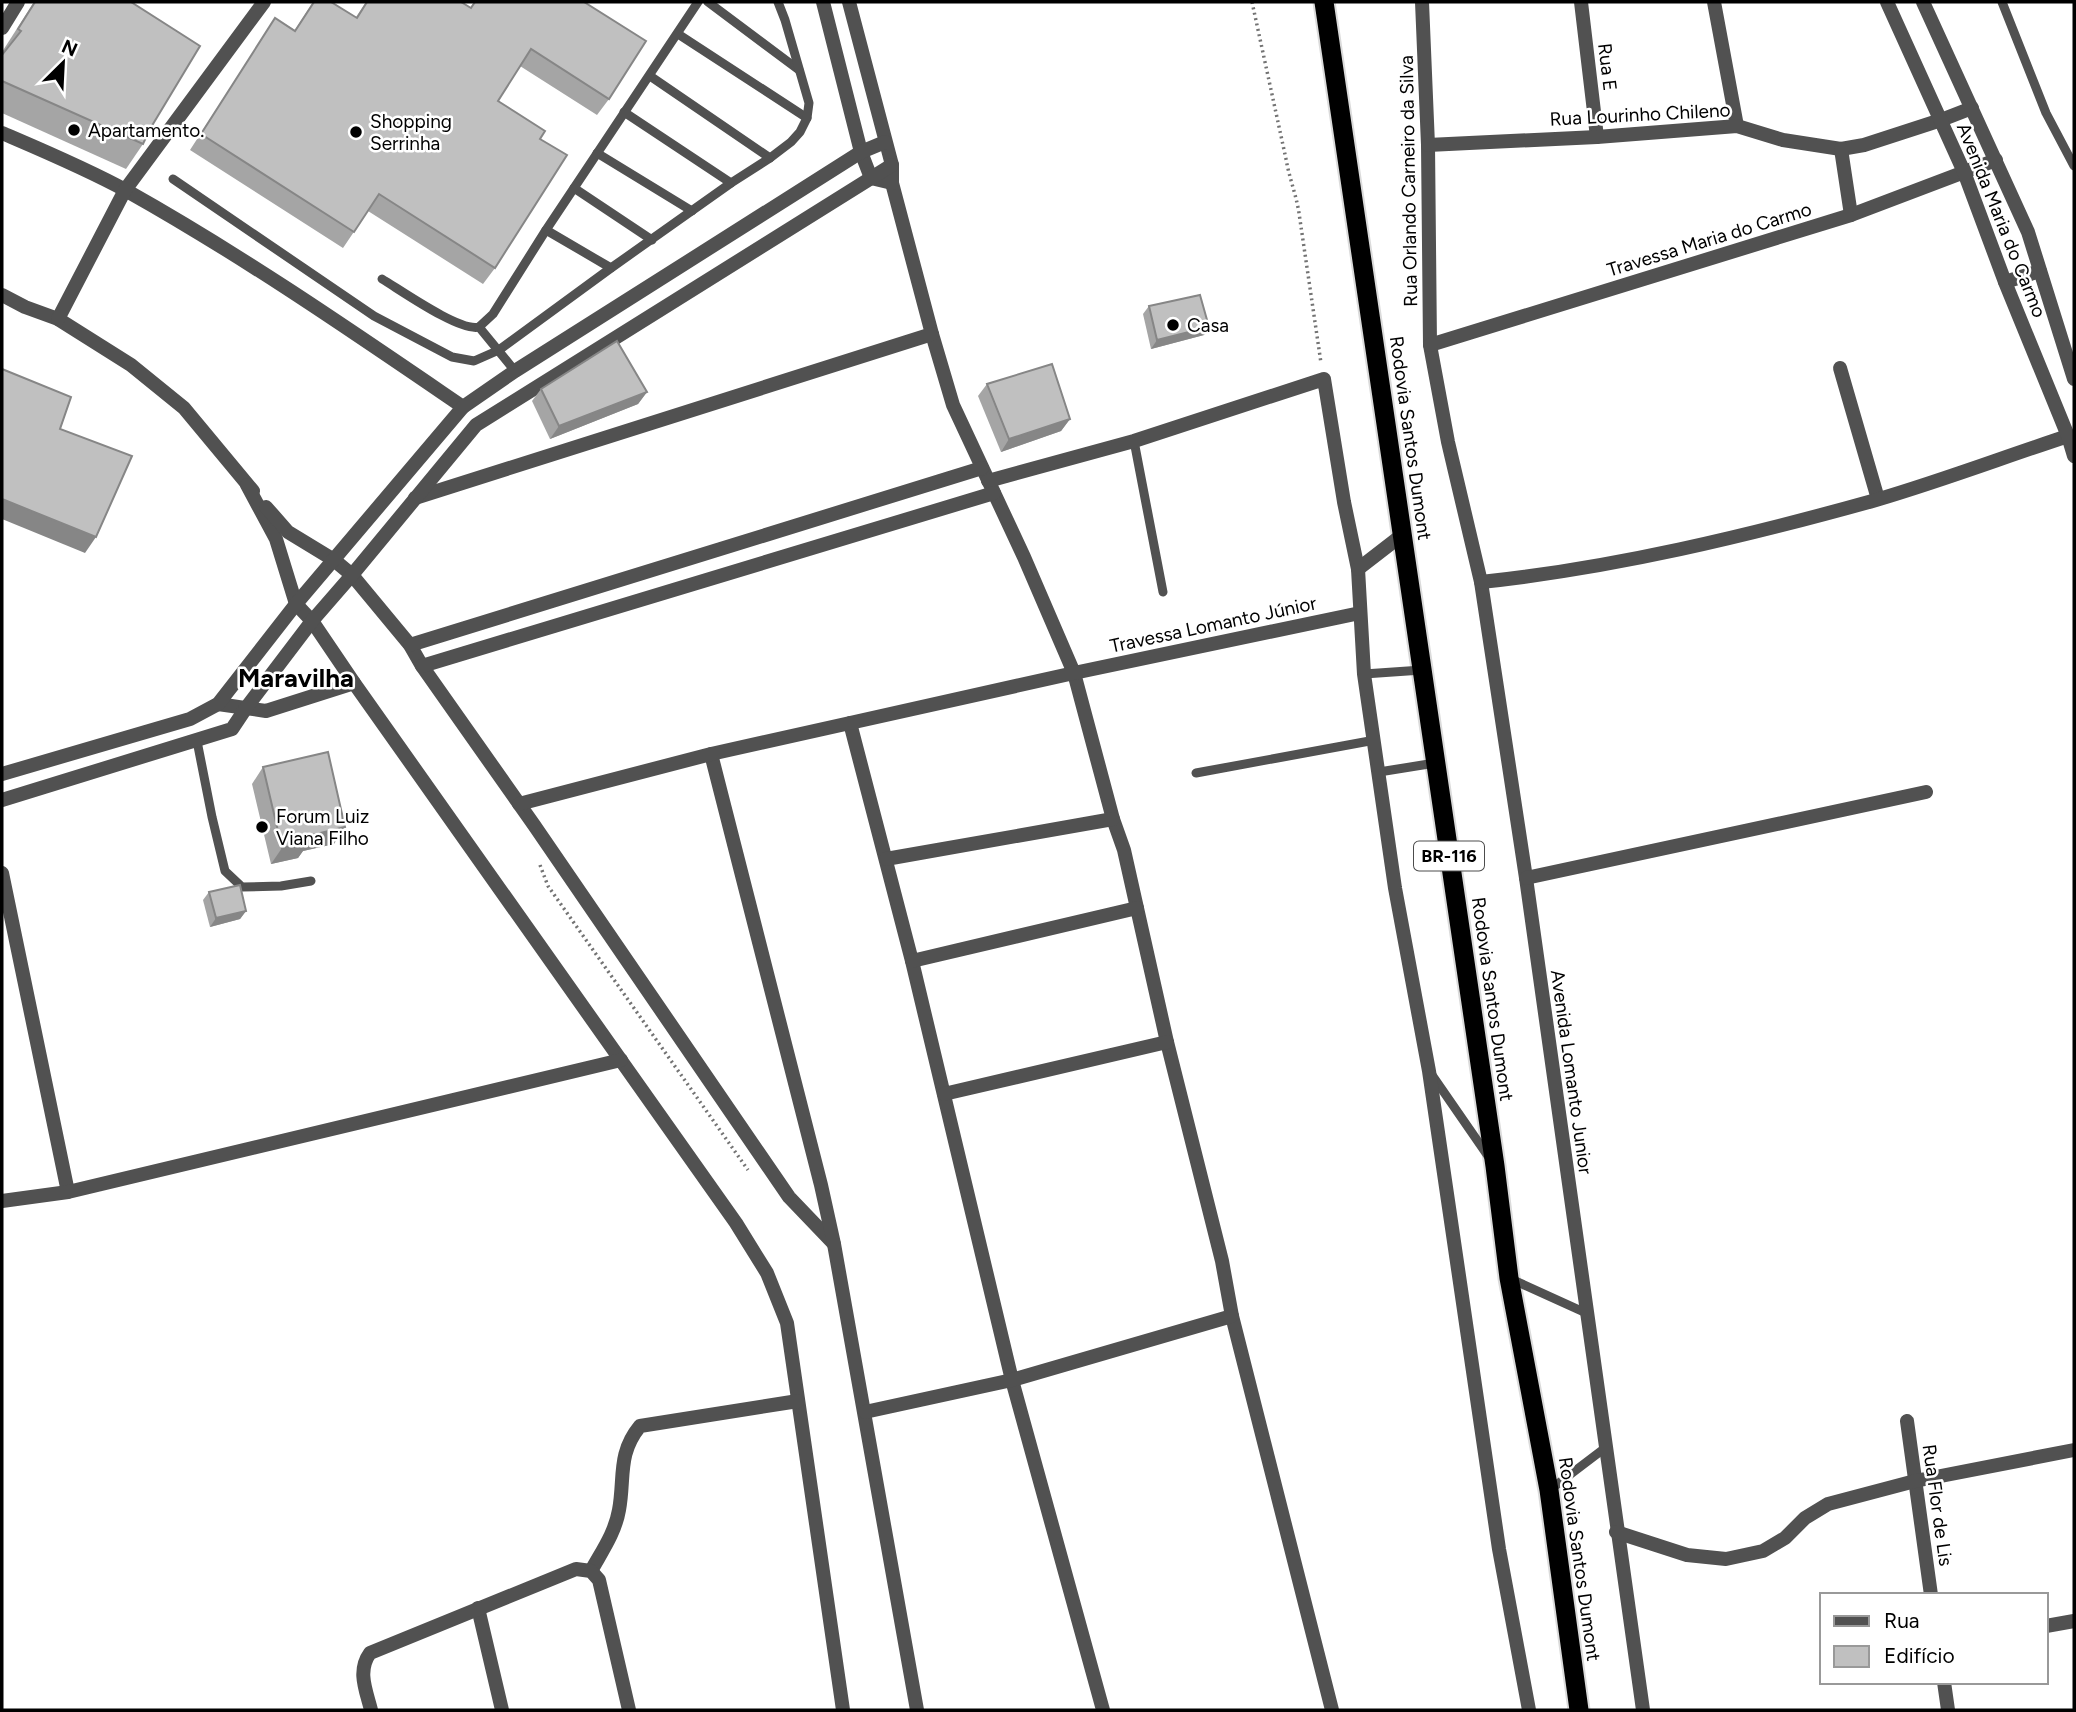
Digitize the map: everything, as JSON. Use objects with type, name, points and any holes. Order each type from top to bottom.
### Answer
[{"type":"highway","name":"Rodovia Santos Dumont","points":[[1324,2],[1495,1166],[1509,1278],[1549,1490],[1579,1710]]},
{"type":"street","points":[[2,27],[18,2]]},
{"type":"street","points":[[58,320],[125,190],[264,2]]},
{"type":"street","points":[[823,2],[861,152],[871,178]]},
{"type":"street","points":[[849,2],[892,165],[891,183],[954,405],[1074,673],[1113,819],[1124,850],[1167,1042],[1222,1261],[1231,1316],[1332,1710]]},
{"type":"street","name":"Rua Orlando Carneiro da Silva","points":[[1422,2],[1428,145],[1430,345],[1448,442]]},
{"type":"street","name":"Rua E","points":[[1581,2],[1597,136]]},
{"type":"street","points":[[1714,2],[1737,126]]},
{"type":"street","name":"Avenida Maria do Carmo","points":[[1887,2],[1964,172],[2074,456]]},
{"type":"street","name":"Avenida Maria do Carmo","points":[[1923,2],[2028,232],[2074,379]]},
{"type":"street","name":"Rua Lourinho Chileno","points":[[1428,145],[1737,126],[1783,140],[1841,149],[1864,145],[1972,108]]},
{"type":"street","points":[[2,133],[125,190],[190,228],[303,298],[463,407],[476,425]]},
{"type":"street","points":[[2,774],[190,719],[218,704],[296,604],[463,407],[515,371],[861,152],[885,142]]},
{"type":"street","points":[[1841,149],[1851,215]]},
{"type":"street","name":"Travessa Maria do Carmo","points":[[1430,345],[1851,215],[1996,160]]},
{"type":"street","points":[[2,800],[232,729],[312,621],[476,425],[892,165]]},
{"type":"street","points":[[871,178],[891,183]]},
{"type":"street","points":[[2006,282],[2040,271]]},
{"type":"street","points":[[2,295],[58,320],[131,365],[184,408],[288,532],[334,560],[352,575],[410,645],[789,1197],[834,1244]]},
{"type":"street","points":[[415,498],[932,334]]},
{"type":"street","points":[[1840,368],[1878,499]]},
{"type":"street","points":[[515,371],[529,391]]},
{"type":"street","points":[[410,645],[1134,441],[1324,380],[1358,569],[1364,674],[1395,888],[1429,1071],[1499,1549],[1529,1710]]},
{"type":"street","points":[[1481,582],[1536,577],[1704,545],[1878,499],[2068,436]]},
{"type":"street","name":"Avenida Lomanto Junior","points":[[1448,442],[1481,582],[1526,878],[1643,1710]]},
{"type":"street","points":[[422,666],[988,481]]},
{"type":"street","points":[[247,485],[276,539],[296,604],[312,621],[736,1223],[767,1273],[787,1323],[843,1710]]},
{"type":"street","points":[[1358,569],[1402,536]]},
{"type":"street","name":"Travessa Lomanto Júnior","points":[[519,804],[710,754],[1360,613]]},
{"type":"street","points":[[218,704],[266,711],[354,683]]},
{"type":"street","points":[[850,723],[912,961],[1012,1380],[1103,1710]]},
{"type":"street","points":[[710,754],[834,1244],[918,1710]]},
{"type":"street","points":[[1526,878],[1926,792]]},
{"type":"street","points":[[886,859],[1113,819]]},
{"type":"street","points":[[2,873],[68,1192]]},
{"type":"street","points":[[912,961],[1137,908]]},
{"type":"street","points":[[944,1094],[1167,1042]]},
{"type":"street","points":[[2,1201],[68,1192],[621,1060]]},
{"type":"street","points":[[865,1412],[1012,1380],[1231,1316]]},
{"type":"street","points":[[592,1571],[611,1536],[619,1511],[624,1455],[640,1426],[798,1401]]},
{"type":"street","name":"Rua Flor de Lis","points":[[1907,1421],[1931,1593]]},
{"type":"street","points":[[1616,1532],[1687,1555],[1726,1559],[1763,1552],[1785,1538],[1805,1518],[1828,1504],[1915,1481],[2074,1450]]},
{"type":"street","points":[[371,1710],[362,1670],[370,1653],[576,1569],[592,1571],[599,1580],[629,1710]]},
{"type":"street","points":[[478,1608],[502,1710]]},
{"type":"street","points":[[2048,1626],[2074,1621]]},
{"type":"street","points":[[1944,1684],[1948,1710]]},
{"type":"lane","points":[[382,279],[445,317],[471,329],[479,327],[494,314],[546,230],[698,2]]},
{"type":"lane","points":[[708,2],[799,70]]},
{"type":"lane","points":[[173,179],[374,316],[452,357],[474,361],[499,350],[611,268],[770,158],[800,132],[807,118],[809,103],[778,2]]},
{"type":"lane","points":[[2002,2],[2046,113],[2074,166]]},
{"type":"lane","points":[[678,34],[807,118]]},
{"type":"lane","points":[[650,76],[770,158]]},
{"type":"lane","points":[[624,112],[731,183]]},
{"type":"lane","points":[[597,153],[692,211]]},
{"type":"lane","points":[[574,188],[652,240]]},
{"type":"lane","points":[[546,230],[611,268]]},
{"type":"lane","points":[[479,327],[515,371]]},
{"type":"lane","points":[[1134,441],[1163,592]]},
{"type":"lane","points":[[1364,674],[1422,670]]},
{"type":"lane","points":[[1196,773],[1375,740]]},
{"type":"lane","points":[[197,741],[225,871],[242,887],[281,886],[312,881]]},
{"type":"lane","points":[[1379,772],[1435,763]]},
{"type":"lane","points":[[1429,1071],[1495,1166]]},
{"type":"lane","points":[[1509,1278],[1586,1313]]},
{"type":"lane","points":[[1549,1490],[1605,1448]]},
{"type":"path","points":[[1252,2],[1289,176],[1296,194],[1324,380]]},
{"type":"building","points":[[35,2],[131,2],[200,46],[143,144],[2,81],[2,55],[21,31],[18,29]]},
{"type":"building","name":"Shopping Serrinha","points":[[314,2],[331,2],[357,18],[367,2],[461,2],[471,8],[475,2],[584,2],[646,41],[609,99],[531,49],[498,101],[545,131],[540,139],[567,155],[495,268],[379,194],[354,232],[201,134],[275,18],[295,31]]},
{"type":"building","name":"Casa","points":[[1200,295],[1209,327],[1157,340],[1149,306]]},
{"type":"building","points":[[617,341],[647,392],[559,426],[541,389]]},
{"type":"building","points":[[1052,364],[1070,419],[1009,439],[987,384]]},
{"type":"building","points":[[2,369],[71,397],[60,429],[132,456],[96,537],[2,499]]},
{"type":"building","points":[[328,752],[345,827],[308,836],[309,842],[282,848],[263,767]]},
{"type":"building","points":[[240,885],[246,911],[216,918],[209,892]]},
{"type":"place","name":"Apartamento.","points":[[74,130]]},
{"type":"place","name":"Shopping Serrinha","points":[[356,132]]},
{"type":"place","name":"Casa","points":[[1173,325]]},
{"type":"place","name":"Forum Luiz Viana Filho","points":[[262,827]]},
{"type":"district","name":"Maravilha","points":[[296,678]]}]
